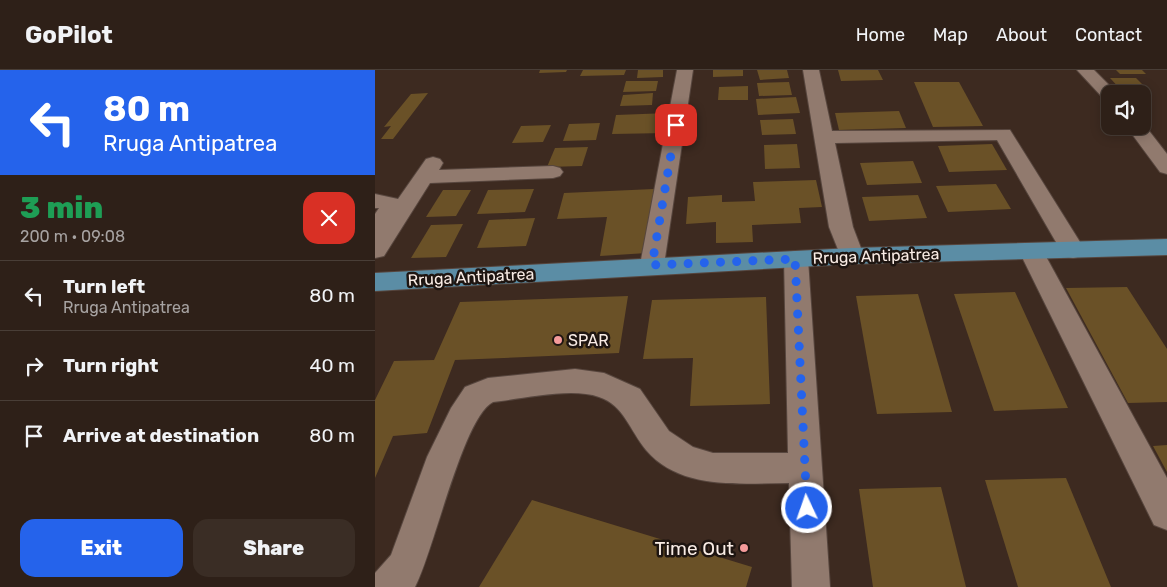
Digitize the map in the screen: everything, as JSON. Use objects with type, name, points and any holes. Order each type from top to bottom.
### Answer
[{"type":"main road","name":"Rruga Antipatrea","points":[[375,282],[652,265],[852,256],[1167,247]]},
{"type":"street","points":[[652,265],[685,70]]},
{"type":"street","points":[[811,70],[841,228],[852,256]]},
{"type":"street","points":[[1085,70],[1101,86]]},
{"type":"street","points":[[823,137],[1003,134],[1073,250]]},
{"type":"street","points":[[1142,135],[1167,168]]},
{"type":"street","points":[[375,250],[428,170],[553,172]]},
{"type":"street","points":[[375,201],[386,201],[390,203],[391,207],[375,233]]},
{"type":"street","points":[[1031,251],[1167,512]]},
{"type":"street","points":[[795,259],[811,587]]},
{"type":"street","points":[[389,587],[401,575],[406,566],[444,457],[462,416],[476,396],[488,390],[575,381],[604,385],[629,398],[642,420],[658,441],[684,460],[713,468],[806,468]]},
{"type":"building","points":[[540,70],[567,70],[566,72],[539,73]]},
{"type":"building","points":[[583,70],[626,70],[624,75],[580,76]]},
{"type":"building","points":[[638,70],[663,70],[663,77],[637,78]]},
{"type":"building","points":[[713,70],[743,70],[743,76],[713,77]]},
{"type":"building","points":[[757,70],[787,70],[789,78],[760,80]]},
{"type":"building","points":[[838,70],[878,70],[883,80],[841,81]]},
{"type":"building","points":[[1116,70],[1142,70],[1146,74],[1120,74]]},
{"type":"building","points":[[1110,78],[1136,78],[1143,85],[1116,85]]},
{"type":"building","points":[[626,81],[658,81],[656,91],[623,92]]},
{"type":"building","points":[[789,82],[792,95],[759,96],[757,83]]},
{"type":"building","points":[[914,82],[959,82],[983,126],[933,127]]},
{"type":"building","points":[[748,86],[748,100],[718,100],[719,87]]},
{"type":"building","points":[[428,93],[393,139],[381,139],[391,126],[384,127],[411,94]]},
{"type":"building","points":[[653,93],[652,105],[620,106],[623,95]]},
{"type":"building","points":[[796,97],[800,113],[758,115],[756,99]]},
{"type":"building","points":[[899,111],[906,128],[839,130],[835,113]]},
{"type":"building","points":[[669,113],[667,133],[612,134],[616,115]]},
{"type":"building","points":[[793,119],[796,134],[762,135],[760,120]]},
{"type":"building","points":[[600,123],[596,140],[563,141],[569,124]]},
{"type":"building","points":[[551,125],[543,142],[512,143],[521,126]]},
{"type":"building","points":[[797,144],[800,168],[765,169],[764,145]]},
{"type":"building","points":[[992,144],[1007,170],[949,172],[938,146]]},
{"type":"building","points":[[588,147],[582,166],[547,167],[555,148]]},
{"type":"building","points":[[913,161],[922,183],[867,185],[860,163]]},
{"type":"building","points":[[816,180],[822,207],[799,208],[801,223],[752,225],[753,242],[716,243],[716,222],[686,224],[688,197],[722,195],[722,202],[755,201],[753,182]]},
{"type":"building","points":[[996,184],[1011,209],[948,212],[936,186]]},
{"type":"building","points":[[534,189],[525,212],[477,214],[488,190]]},
{"type":"building","points":[[654,189],[647,253],[600,256],[607,217],[557,219],[564,193]]},
{"type":"building","points":[[443,190],[471,190],[456,216],[426,217]]},
{"type":"building","points":[[918,195],[927,218],[869,221],[862,197]]},
{"type":"building","points":[[535,218],[526,246],[477,248],[489,220]]},
{"type":"building","points":[[463,224],[446,257],[411,258],[431,225]]},
{"type":"building","points":[[1127,287],[1167,349],[1167,402],[1128,403],[1066,288]]},
{"type":"building","points":[[1015,292],[1068,408],[994,411],[954,294]]},
{"type":"building","points":[[918,294],[952,412],[877,414],[856,296]]},
{"type":"building","points":[[628,296],[619,353],[455,360],[427,433],[393,436],[375,478],[375,400],[394,361],[434,360],[460,302]]},
{"type":"building","points":[[766,297],[770,404],[690,406],[693,358],[643,359],[652,300]]},
{"type":"building","points":[[1167,445],[1167,472],[1153,446]]},
{"type":"building","points":[[1066,478],[1111,587],[1018,587],[985,480]]},
{"type":"building","points":[[941,487],[966,587],[873,587],[859,489]]},
{"type":"building","points":[[532,500],[752,567],[746,587],[479,587]]},
{"type":"place","name":"SPAR","points":[[558,340]]},
{"type":"place","name":"Time Out","points":[[744,548]]},
{"type":"route","points":[[676,125],[652,265],[795,259],[807,508]]}]
